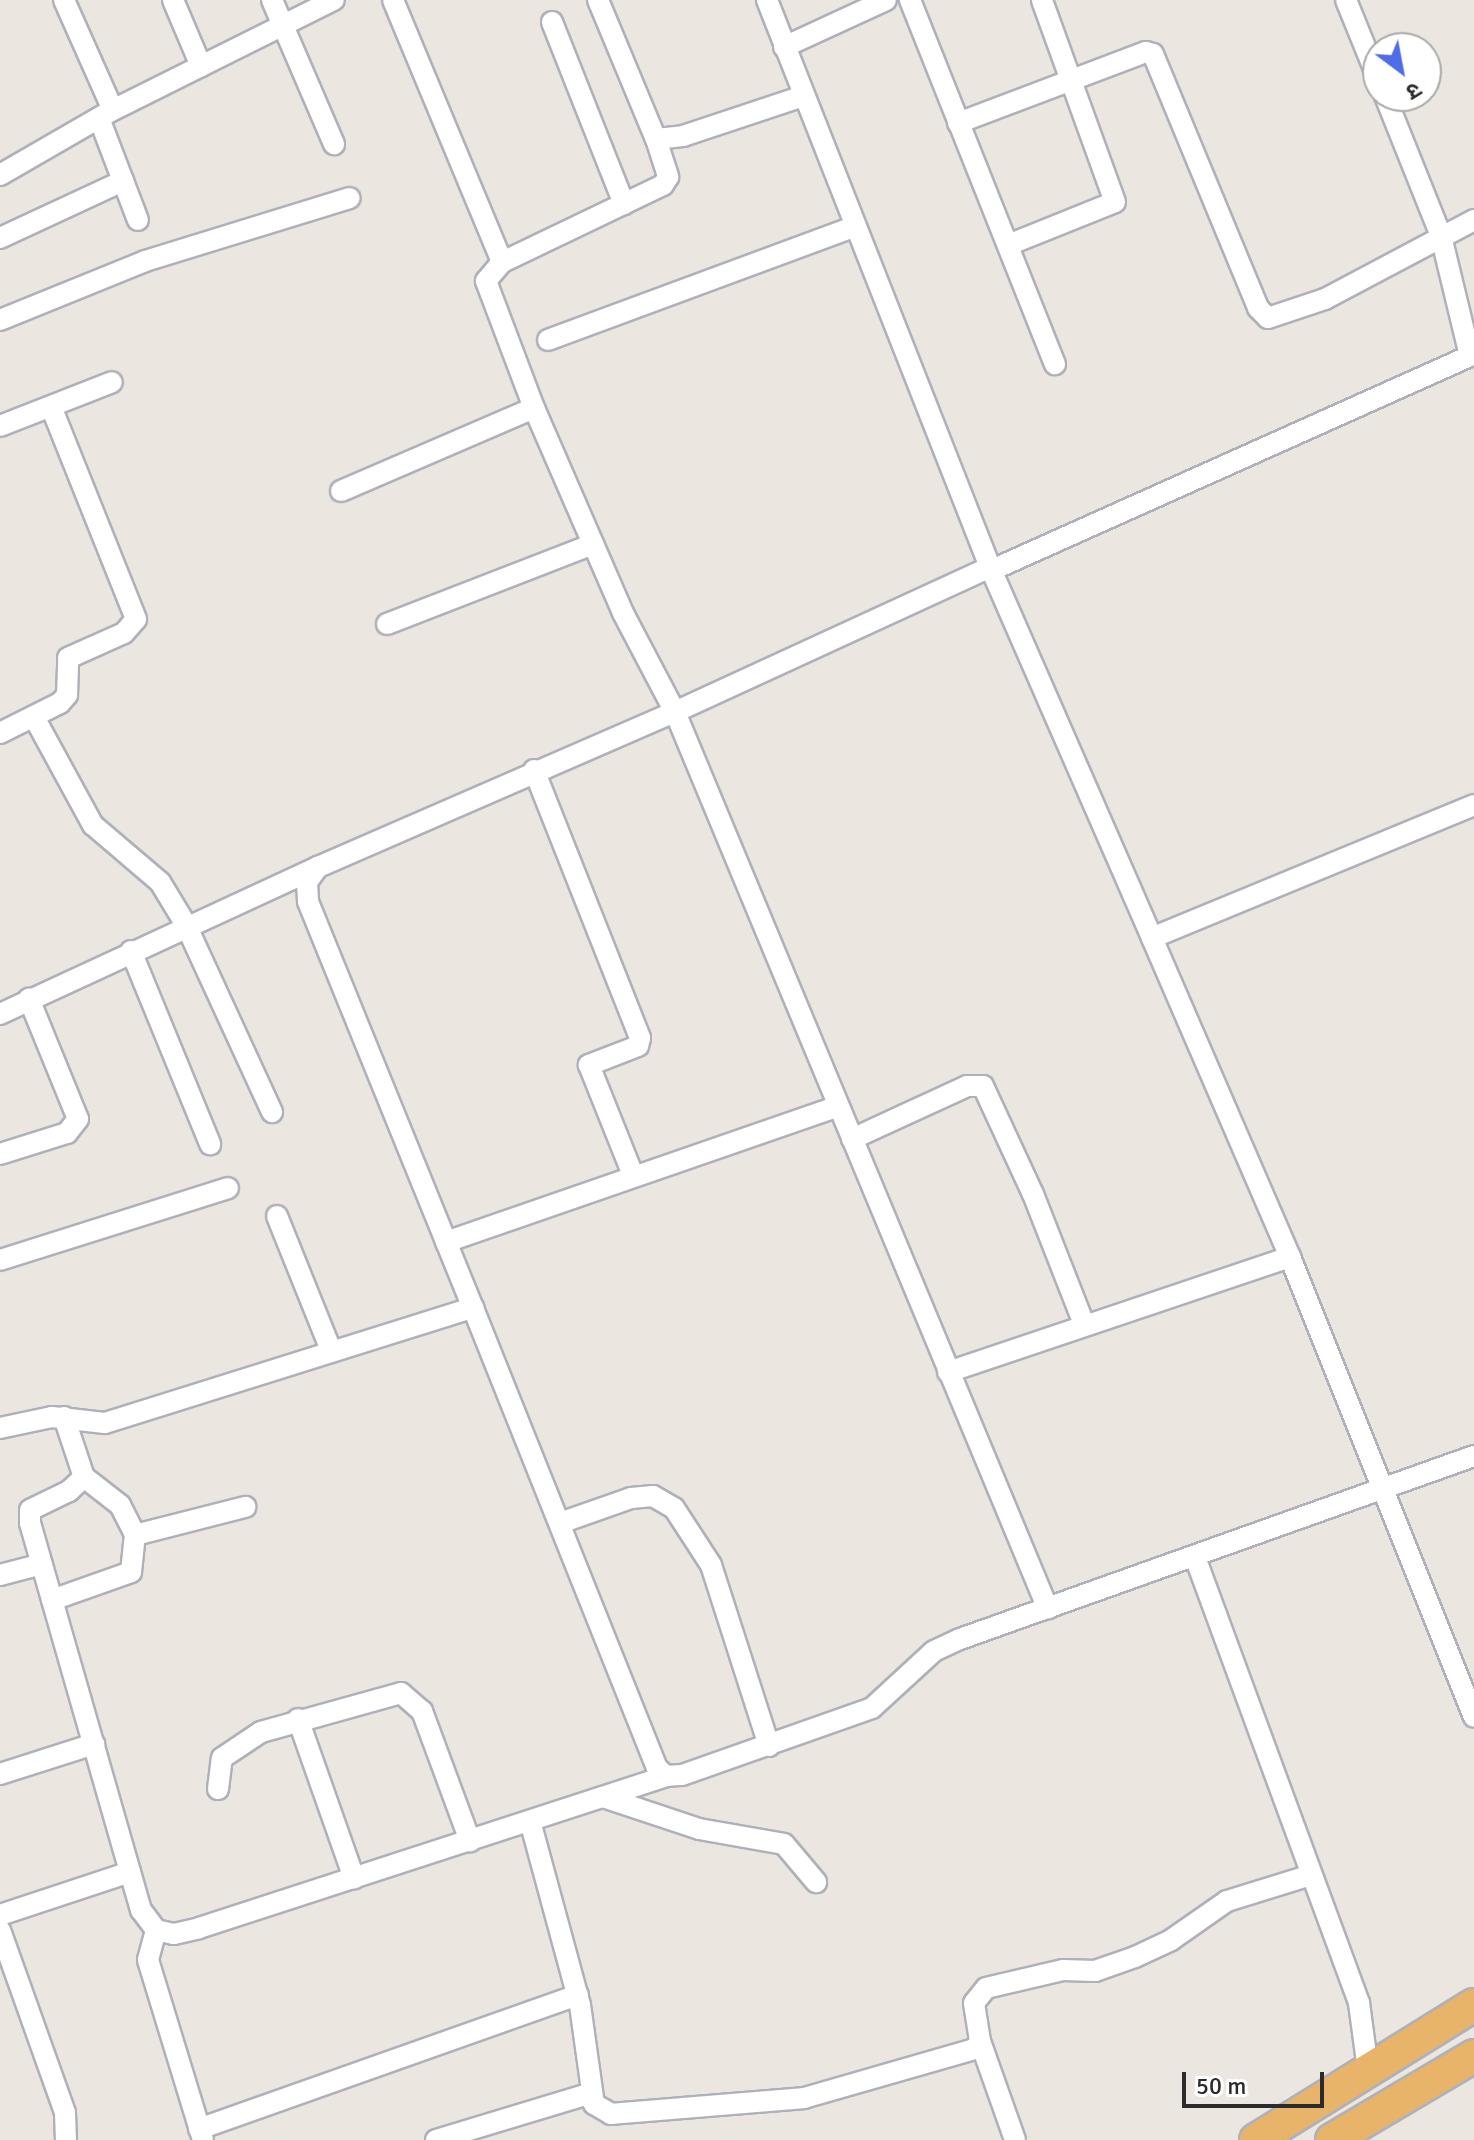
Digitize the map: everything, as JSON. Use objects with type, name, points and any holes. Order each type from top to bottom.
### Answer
[{"type":"highway","points":[[1256,2140],[1474,2005]]},
{"type":"highway","points":[[1332,2140],[1474,2056]]},
{"type":"street","points":[[64,0],[106,114],[123,181],[138,220]]},
{"type":"street","points":[[173,0],[201,66]]},
{"type":"street","points":[[272,0],[334,144]]},
{"type":"street","points":[[0,175],[106,114],[334,0]]},
{"type":"street","points":[[393,0],[502,262]]},
{"type":"street","points":[[598,0],[656,139],[666,181],[502,262],[486,281],[534,408],[593,544],[675,712],[1048,1609]]},
{"type":"street","points":[[767,0],[991,568],[1290,1257],[1381,1491],[1474,1716]]},
{"type":"street","points":[[784,47],[886,0]]},
{"type":"street","points":[[910,0],[1055,364]]},
{"type":"street","points":[[1008,245],[1115,202],[1042,0]]},
{"type":"street","points":[[1346,0],[1362,40]]},
{"type":"street","points":[[552,22],[624,204]]},
{"type":"street","points":[[958,123],[1146,52],[1157,59],[1258,308],[1268,318],[1281,318],[1325,299],[1474,220]]},
{"type":"street","points":[[656,139],[683,136],[803,96]]},
{"type":"street","points":[[0,1014],[186,925],[534,770],[675,712],[991,568],[1464,361],[1471,349],[1441,236],[1391,112]]},
{"type":"street","points":[[0,238],[123,181]]},
{"type":"street","points":[[0,320],[145,261],[350,198]]},
{"type":"street","points":[[548,340],[854,227]]},
{"type":"street","points":[[0,426],[112,382]]},
{"type":"street","points":[[0,733],[34,717],[67,695],[68,658],[124,633],[136,619],[51,407]]},
{"type":"street","points":[[341,491],[534,408]]},
{"type":"street","points":[[387,624],[593,544]]},
{"type":"street","points":[[34,717],[93,825],[147,866],[186,925],[272,1112]]},
{"type":"street","points":[[534,770],[640,1038],[638,1046],[589,1065],[633,1175]]},
{"type":"street","points":[[1152,938],[1474,805]]},
{"type":"street","points":[[318,867],[307,882],[308,901],[657,1768],[666,1776]]},
{"type":"street","points":[[131,951],[210,1144]]},
{"type":"street","points":[[0,1154],[67,1133],[78,1119],[29,999]]},
{"type":"street","points":[[852,1139],[967,1086],[983,1086],[1033,1194],[1084,1324]]},
{"type":"street","points":[[446,1242],[838,1106]]},
{"type":"street","points":[[0,1260],[228,1188]]},
{"type":"street","points":[[277,1216],[331,1350]]},
{"type":"street","points":[[948,1372],[1290,1257]]},
{"type":"street","points":[[0,1428],[64,1417],[105,1423],[473,1308]]},
{"type":"street","points":[[52,1600],[131,1572],[135,1535],[120,1505],[84,1477],[64,1417]]},
{"type":"street","points":[[84,1477],[78,1486],[30,1510],[52,1600],[146,1921],[156,1930],[174,1934],[666,1776],[769,1746],[872,1708],[934,1651],[1474,1456]]},
{"type":"street","points":[[560,1523],[631,1498],[653,1496],[674,1508],[703,1545],[711,1565],[769,1746]]},
{"type":"street","points":[[135,1535],[245,1507]]},
{"type":"street","points":[[1195,1557],[1359,2003],[1368,2070]]},
{"type":"street","points":[[0,1575],[42,1564]]},
{"type":"street","points":[[218,1789],[219,1769],[228,1751],[261,1732],[382,1697],[409,1695],[422,1711],[470,1841]]},
{"type":"street","points":[[298,1719],[354,1878]]},
{"type":"street","points":[[0,1774],[94,1744]]},
{"type":"street","points":[[603,1797],[699,1829],[784,1844],[816,1882]]},
{"type":"street","points":[[530,1821],[578,1995],[594,2104],[611,2114],[783,2101],[967,2052],[980,2041]]},
{"type":"street","points":[[0,1915],[130,1872]]},
{"type":"street","points":[[1015,2140],[980,2041],[974,2003],[986,1988],[1063,1970],[1095,1971],[1171,1940],[1227,1901],[1311,1875]]},
{"type":"street","points":[[0,1930],[65,2113],[66,2140]]},
{"type":"street","points":[[156,1930],[148,1960],[201,2134],[578,1995]]},
{"type":"street","points":[[436,2140],[592,2093]]}]
